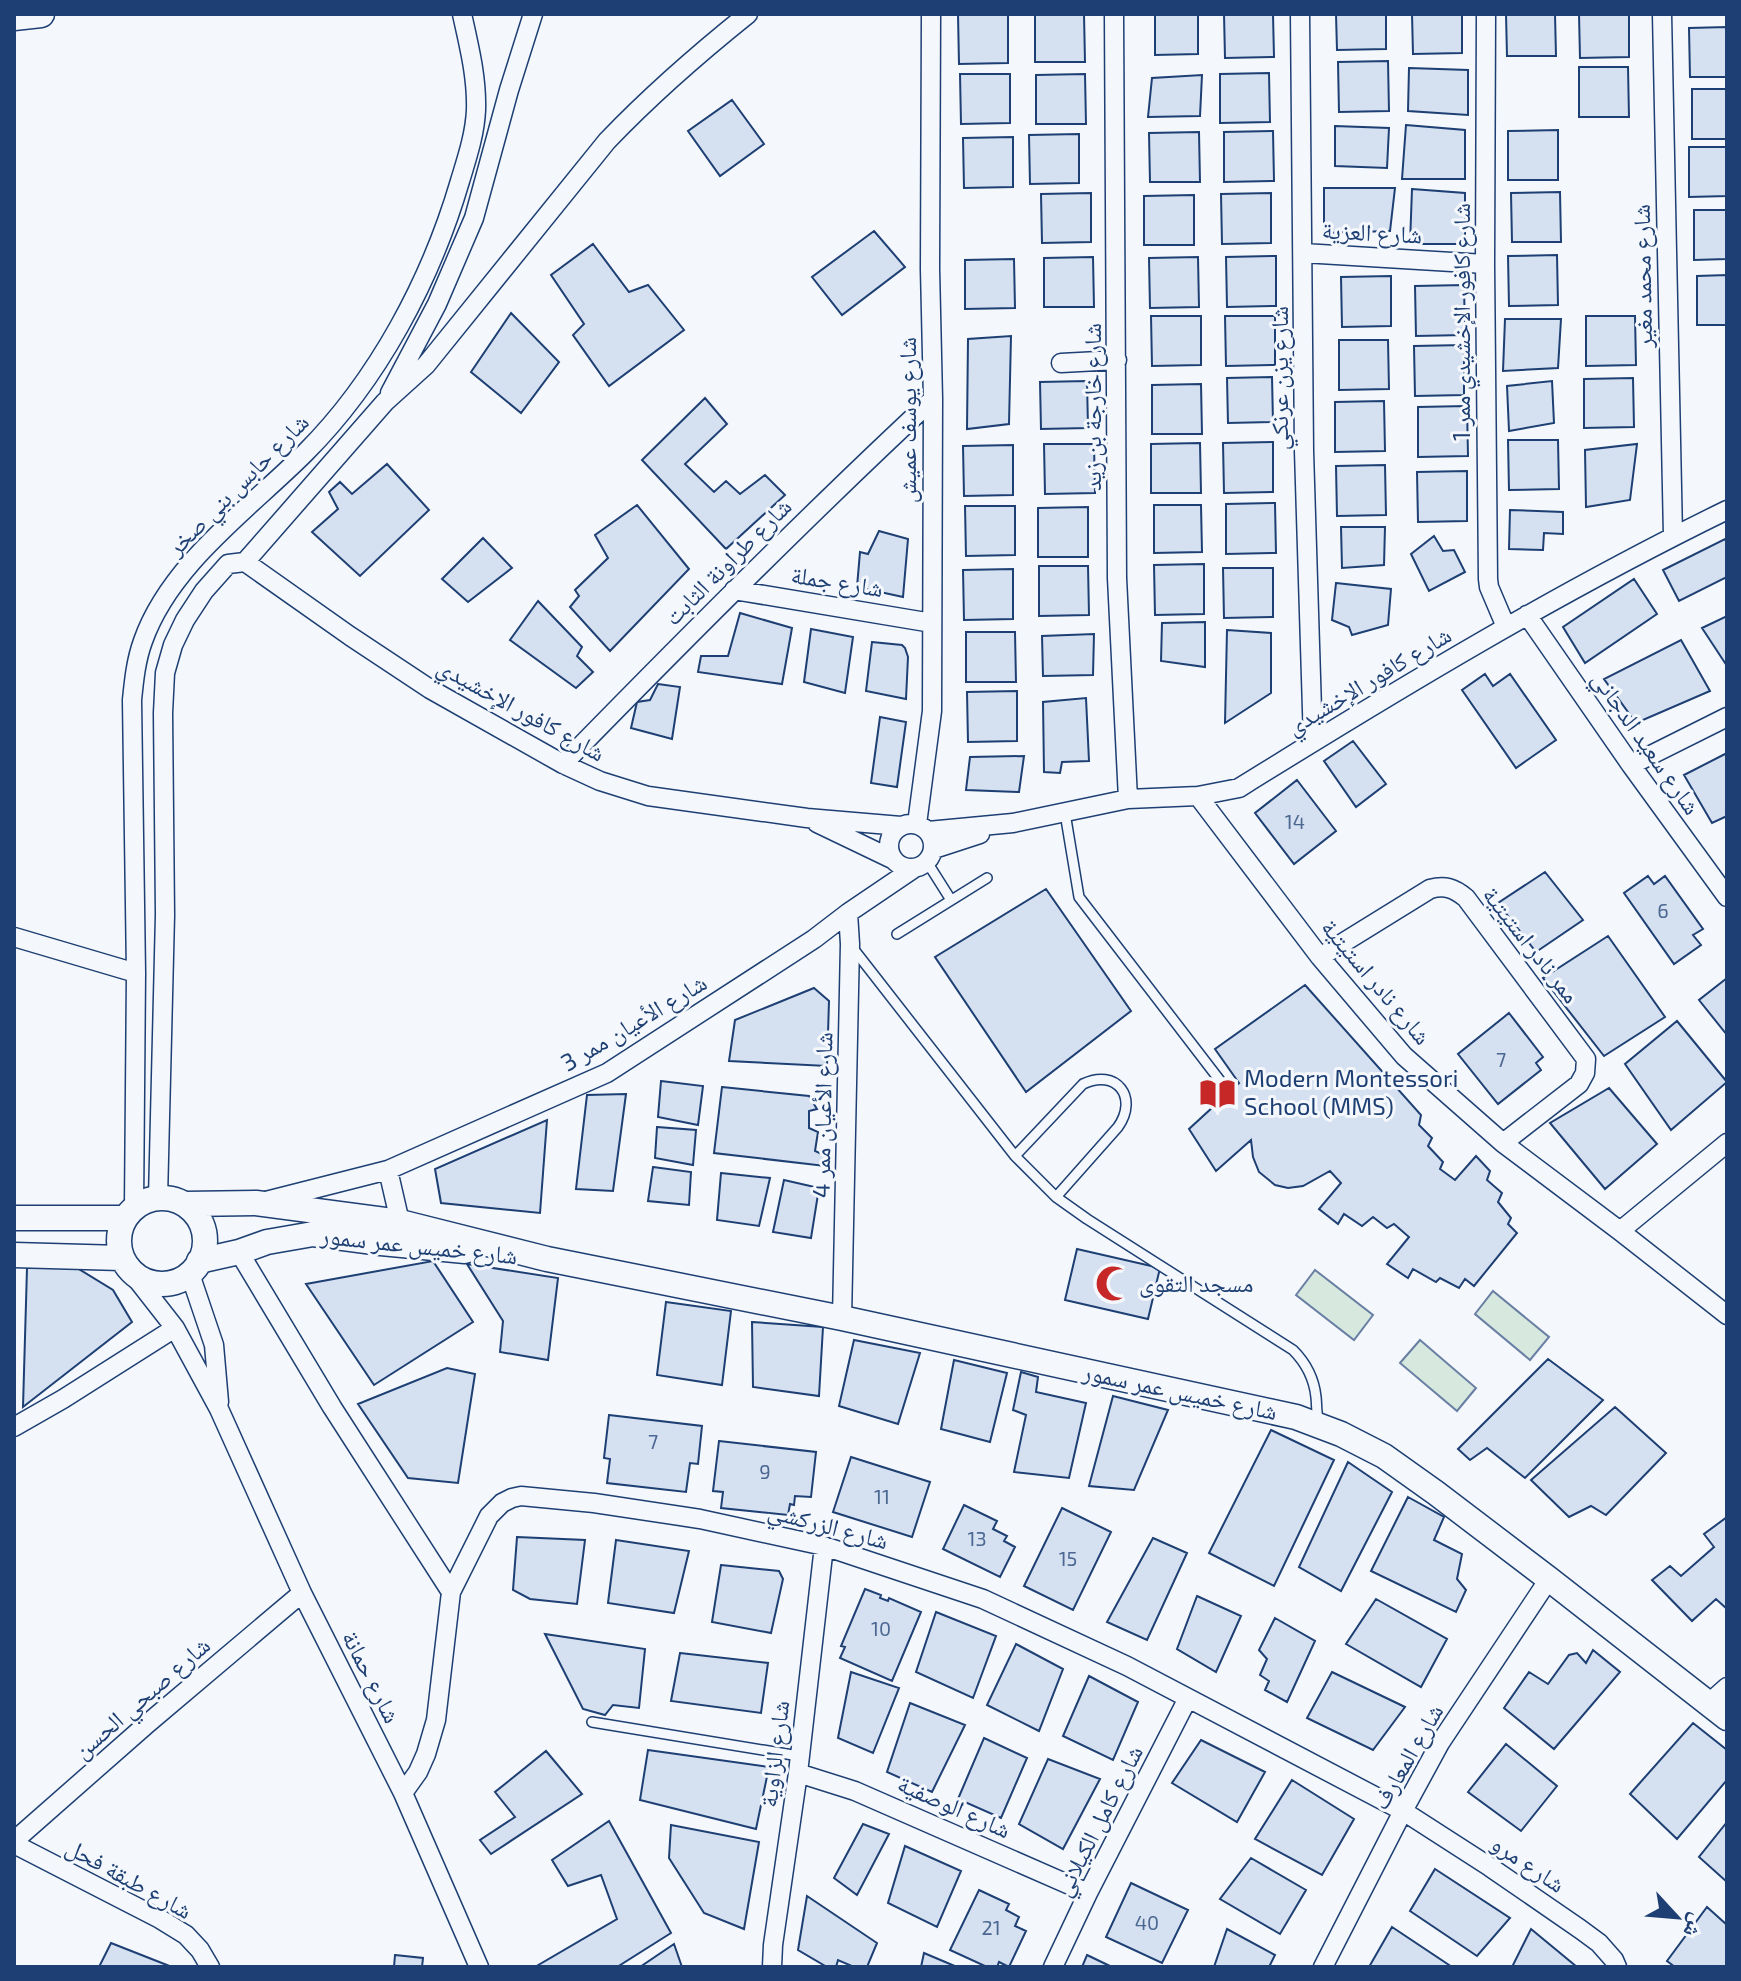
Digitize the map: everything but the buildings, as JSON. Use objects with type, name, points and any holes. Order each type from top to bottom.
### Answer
[{"type":"main road","points":[[14,17],[41,14]]},
{"type":"street","name":"شارع حابس بني صخر","points":[[129,1213],[136,973],[132,700],[143,639],[159,606],[206,547],[333,423],[372,369],[410,305],[445,229],[473,134],[476,86],[462,14]]},
{"type":"street","name":"شارع حابس بني صخر","points":[[385,402],[437,304],[469,231],[533,14]]},
{"type":"street","name":"شارع حابس بني صخر","points":[[158,1198],[165,931],[163,713],[165,673],[173,645],[185,620],[204,591],[228,564],[245,562],[385,402],[426,365],[607,141],[681,69],[748,14]]},
{"type":"street","name":"شارع يوسف عميش","points":[[915,827],[932,711],[931,14]]},
{"type":"street","name":"شارع خارجة بن زيد","points":[[1114,14],[1117,578],[1128,799]]},
{"type":"street","name":"شارع يزن عرنكي","points":[[1300,14],[1304,451],[1313,742]]},
{"type":"street","name":"شارع كافور الإخشيدي ممر 1","points":[[1486,14],[1488,579],[1506,627]]},
{"type":"street","name":"شارع محمد مغير","points":[[1662,14],[1673,536]]},
{"type":"street","name":"شارع العزية","points":[[1303,253],[1485,264]]},
{"type":"street","points":[[1061,363],[1117,360]]},
{"type":"street","name":"شارع طراونة الثابت","points":[[563,764],[836,489],[933,399]]},
{"type":"street","name":"شارع كافور الإخشيدي","points":[[245,562],[430,689],[563,764],[600,781],[648,796],[807,818],[915,827],[1013,823],[1128,799],[1198,796],[1239,788],[1527,615],[1727,510]]},
{"type":"street","name":"شارع جملة","points":[[734,590],[932,623]]},
{"type":"street","name":"شارع سعيد الدجاني","points":[[1527,615],[1727,897]]},
{"type":"street","points":[[1631,765],[1727,717]]},
{"type":"street","name":"شارع نادر استيتية","points":[[1198,796],[1320,957],[1404,1056],[1503,1143],[1727,1315]]},
{"type":"street","name":"شارع كافور الإخشيدي","points":[[807,818],[893,860]]},
{"type":"street","name":"شارع كافور الإخشيدي","points":[[925,860],[1013,823]]},
{"type":"street","points":[[915,827],[933,839],[925,860],[902,868],[893,860],[889,841],[894,832],[915,827]]},
{"type":"street","name":"شارع الأعيان ممر 3","points":[[848,913],[893,860]]},
{"type":"street","name":"شارع الأعيان ممر 3","points":[[256,1203],[388,1170],[607,1073],[814,939],[925,860]]},
{"type":"street","name":"ممر نادر استيتية","points":[[1320,957],[1430,889],[1448,887],[1466,898],[1586,1059],[1585,1073],[1579,1084],[1503,1143]]},
{"type":"street","name":"شارع الأعيان ممر 4","points":[[842,1318],[850,944],[848,913]]},
{"type":"street","points":[[14,937],[136,973]]},
{"type":"street","points":[[1620,1231],[1727,1143]]},
{"type":"street","points":[[388,1170],[400,1222]]},
{"type":"street","points":[[158,1198],[186,1204],[202,1224],[204,1251],[194,1268],[179,1281],[167,1285],[142,1280],[126,1265],[118,1244],[119,1231],[129,1213],[145,1201],[158,1198]]},
{"type":"street","name":"شارع خميس عمر سمور","points":[[186,1204],[256,1203],[400,1222],[547,1259],[842,1318],[1296,1417],[1341,1434],[1384,1456],[1721,1703]]},
{"type":"street","points":[[14,1218],[129,1213]]},
{"type":"street","name":"شارع خميس عمر سمور","points":[[194,1268],[267,1242],[313,1234],[547,1259]]},
{"type":"street","points":[[239,1252],[332,1407],[451,1592]]},
{"type":"street","points":[[14,1255],[126,1265]]},
{"type":"street","name":"شارع حمانة","points":[[126,1265],[175,1328],[219,1409],[302,1593],[403,1793],[479,1967]]},
{"type":"street","name":"شارع حمانة","points":[[194,1268],[214,1345],[219,1409]]},
{"type":"street","points":[[14,1427],[175,1328]]},
{"type":"street","name":"شارع الزركشي","points":[[403,1793],[418,1772],[436,1720],[451,1592],[489,1516],[502,1503],[521,1496],[700,1519],[824,1546],[983,1599],[1188,1698],[1403,1811]]},
{"type":"street","name":"شارع الزاوية","points":[[772,1967],[824,1546]]},
{"type":"street","name":"شارع المعارف","points":[[1323,1967],[1440,1743],[1549,1579]]},
{"type":"street","name":"شارع صبحي الحسن","points":[[14,1842],[302,1593]]},
{"type":"street","name":"شارع كامل الكيلاني","points":[[1053,1967],[1188,1698]]},
{"type":"street","name":"شارع الوصفية","points":[[798,1765],[1088,1893]]},
{"type":"street","name":"شارع مرو","points":[[1403,1811],[1580,1929],[1599,1943],[1617,1967]]},
{"type":"street","name":"شارع طبقة فحل","points":[[14,1842],[186,1935],[210,1967]]},
{"type":"street","points":[[470,1948],[472,1967]]},
{"type":"lane","points":[[1065,813],[1079,897],[1228,1091]]},
{"type":"lane","points":[[925,860],[951,900]]},
{"type":"lane","points":[[897,934],[987,878]]},
{"type":"lane","points":[[850,944],[1015,1156],[1056,1197],[1293,1350],[1310,1372],[1321,1426]]},
{"type":"lane","points":[[1015,1156],[1083,1084],[1094,1079],[1106,1079],[1117,1084],[1125,1094],[1128,1105],[1125,1117],[1056,1197]]},
{"type":"lane","points":[[592,1722],[798,1765]]},
{"type":"shaded area","points":[[1315,1270],[1373,1315],[1354,1340],[1296,1295]]},
{"type":"shaded area","points":[[1493,1291],[1549,1337],[1530,1360],[1475,1314]]},
{"type":"shaded area","points":[[1420,1340],[1476,1388],[1457,1411],[1400,1363]]},
{"type":"place","name":"Modern Montessori School (MMS)","points":[[1218,1093]]},
{"type":"place","name":"مسجد التقوى","points":[[1113,1284]]}]
